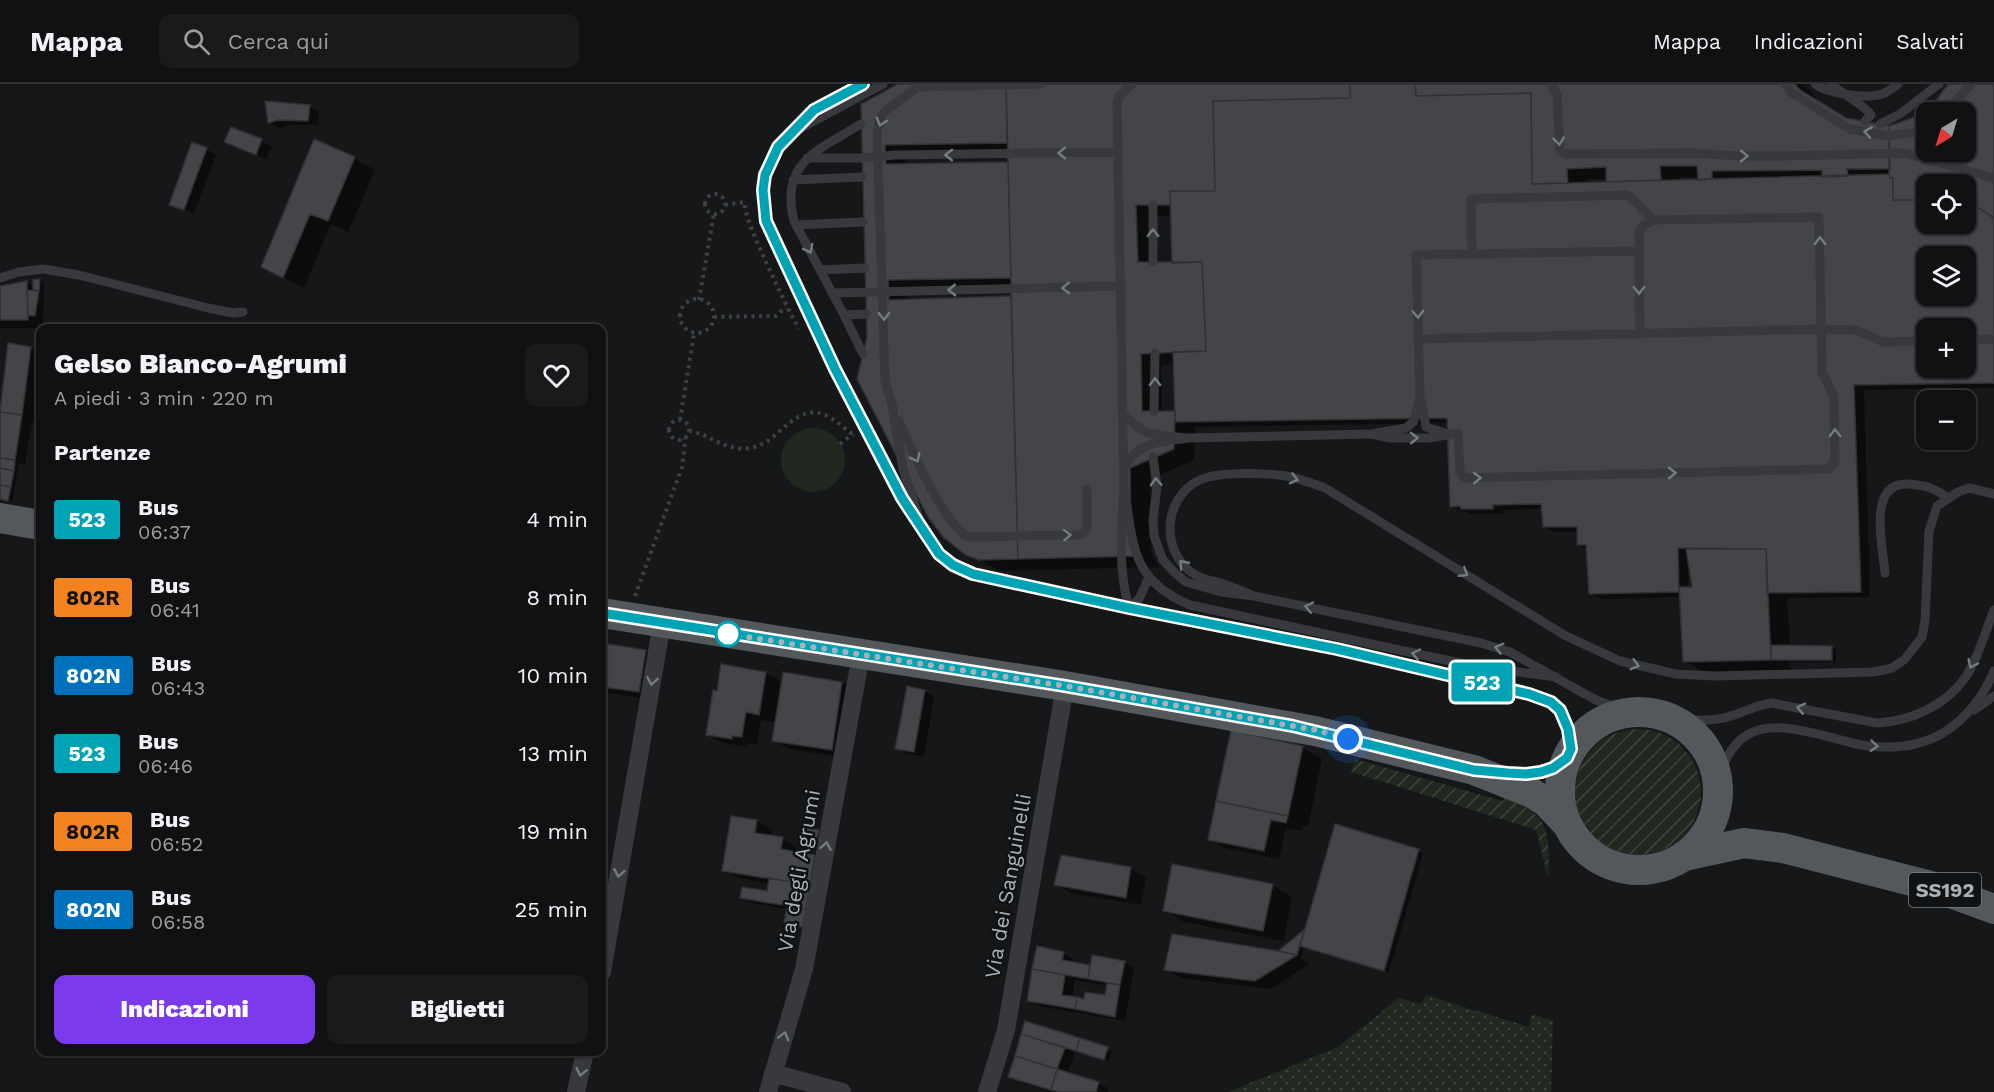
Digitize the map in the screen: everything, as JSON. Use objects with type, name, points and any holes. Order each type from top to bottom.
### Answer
[{"type":"main road","points":[[0,518],[36,524]]},
{"type":"main road","points":[[614,615],[1065,686],[1315,730],[1474,770],[1532,793],[1546,802],[1566,823],[1586,850],[1605,863],[1616,867],[1652,869],[1684,856],[1744,843],[1783,848]]},
{"type":"main road","points":[[1474,770],[1526,774],[1547,770],[1569,753],[1582,735],[1594,725],[1610,717],[1640,711],[1668,717],[1691,731],[1701,742],[1714,766],[1723,801],[1737,823],[1751,834],[1783,848]]},
{"type":"main road","points":[[1566,823],[1561,804],[1560,784],[1569,753]]},
{"type":"main road","points":[[1684,856],[1695,847],[1710,826],[1715,814],[1718,783]]},
{"type":"main road","name":"SS192","points":[[1783,848],[1895,875],[1994,909]]},
{"type":"street","points":[[606,949],[662,623]]},
{"type":"street","name":"Via degli Agrumi","points":[[768,1092],[804,969],[861,655]]},
{"type":"street","name":"Via dei Sanguinelli","points":[[987,1092],[1006,1030],[1065,686]]},
{"type":"street","points":[[576,1092],[584,1056]]},
{"type":"street","points":[[773,1073],[842,1092]]},
{"type":"lane","points":[[863,84],[814,110],[778,147],[765,175],[763,190],[766,221],[835,369],[902,498],[939,554],[953,565],[973,574],[1129,608],[1337,649],[1529,694],[1551,702],[1560,710],[1568,729],[1569,753]]},
{"type":"lane","points":[[794,131],[883,84]]},
{"type":"lane","points":[[925,534],[906,478],[885,380],[877,133],[879,122],[883,113],[919,85],[1041,84]]},
{"type":"lane","points":[[1118,84],[1125,465],[1121,520],[1123,584],[1129,608]]},
{"type":"lane","points":[[1119,96],[1132,84]]},
{"type":"lane","points":[[1551,84],[1557,95],[1560,151],[1565,154],[1694,153],[1782,156],[1905,153],[1994,178]]},
{"type":"lane","points":[[1785,84],[1792,93],[1850,129],[1889,136],[1916,132]]},
{"type":"lane","points":[[1815,84],[1821,88],[1841,93],[1871,96],[1881,94],[1898,84]]},
{"type":"lane","points":[[1831,84],[1867,110],[1871,115],[1865,122]]},
{"type":"lane","points":[[1880,124],[1900,114],[1939,84]]},
{"type":"lane","points":[[1955,102],[1971,84]]},
{"type":"lane","points":[[861,124],[807,158],[793,180],[790,205],[796,225],[863,354]]},
{"type":"lane","points":[[807,158],[1118,152]]},
{"type":"lane","points":[[793,180],[862,177]]},
{"type":"lane","points":[[1472,254],[1471,199],[1627,195],[1655,220]]},
{"type":"lane","points":[[1153,205],[1153,262]]},
{"type":"lane","points":[[1371,434],[1390,438],[1429,438],[1458,433],[1460,472],[1466,478],[1828,469],[1835,462],[1834,397],[1822,372],[1819,217],[1655,220],[1644,225],[1639,232],[1640,334]]},
{"type":"lane","points":[[796,225],[863,222]]},
{"type":"lane","points":[[1447,434],[1426,427],[1420,396],[1416,255],[1639,251]]},
{"type":"lane","points":[[820,270],[865,268]]},
{"type":"lane","points":[[0,278],[19,272],[43,269],[79,275],[208,308],[233,313],[243,312]]},
{"type":"lane","points":[[833,293],[1121,286]]},
{"type":"lane","points":[[844,315],[866,314]]},
{"type":"lane","points":[[1419,339],[1822,329],[1856,330],[1884,342],[1916,341]]},
{"type":"lane","points":[[1976,340],[1994,339]]},
{"type":"lane","points":[[1154,411],[1155,353]]},
{"type":"lane","points":[[1125,465],[1146,444],[1188,438],[1371,434],[1406,428],[1416,416],[1420,396]]},
{"type":"lane","points":[[892,405],[934,493],[960,532],[968,537],[1083,533],[1087,528],[1087,489]]},
{"type":"lane","points":[[1123,414],[1140,430],[1149,434],[1188,438]]},
{"type":"lane","points":[[1154,457],[1157,487],[1153,520],[1154,536],[1163,560],[1186,582],[1221,592],[1254,596],[1510,652],[1594,699],[1626,712]]},
{"type":"lane","points":[[1254,596],[1195,575],[1178,559],[1172,547],[1169,532],[1170,518],[1182,495],[1201,479],[1230,475],[1286,476],[1325,489],[1566,636],[1611,657],[1648,669],[1676,674],[1714,676],[1874,672],[1892,668],[1905,659],[1922,637],[1925,621],[1929,531],[1937,506],[1947,497],[1970,488],[1994,494]]},
{"type":"lane","points":[[1885,573],[1880,512],[1882,498],[1889,489],[1899,483],[1928,486],[1947,497]]},
{"type":"lane","points":[[1124,489],[1136,556],[1149,576],[1164,592],[1190,605],[1474,666],[1556,677]]},
{"type":"lane","points":[[1129,608],[1139,599],[1149,576]]},
{"type":"lane","points":[[1668,717],[1699,722],[1718,720],[1771,703],[1877,723],[1894,722],[1917,716],[1939,703],[1964,680],[1994,610]]},
{"type":"lane","points":[[1964,717],[1978,700],[1994,671]]},
{"type":"lane","points":[[1718,783],[1735,744],[1746,735],[1768,728],[1784,728],[1867,746],[1891,748],[1920,743],[1936,737],[1994,696]]},
{"type":"path","points":[[714,194],[724,199],[725,205],[723,209],[714,213],[705,206],[709,196],[714,194]]},
{"type":"path","points":[[699,300],[714,213]]},
{"type":"path","points":[[692,300],[707,303],[714,317],[708,329],[694,334],[687,331],[679,318],[680,310],[692,300]]},
{"type":"path","points":[[714,317],[776,316],[786,307]]},
{"type":"path","points":[[680,420],[694,334]]},
{"type":"path","points":[[689,431],[701,433],[720,444],[750,448],[764,444],[794,418],[807,413],[829,417],[860,437]]},
{"type":"path","points":[[680,420],[688,426],[689,431]]},
{"type":"path","points":[[680,420],[670,426],[669,432],[677,440],[683,440]]},
{"type":"path","points":[[683,440],[689,431]]},
{"type":"path","points":[[840,444],[853,434]]},
{"type":"path","points":[[614,615],[682,467],[685,443],[683,440]]},
{"type":"shaded area","points":[[813,428],[831,434],[839,442],[845,460],[839,478],[831,486],[813,492],[795,486],[787,478],[781,460],[787,442],[795,434]]},
{"type":"shaded area","points":[[1638,729],[1662,734],[1682,748],[1696,768],[1701,792],[1696,816],[1682,836],[1662,850],[1638,855],[1614,850],[1594,836],[1580,816],[1575,792],[1580,768],[1594,748],[1614,734]]},
{"type":"shaded area","points":[[1355,759],[1503,801],[1505,797],[1520,804],[1531,811],[1544,827],[1549,849],[1548,878],[1536,830],[1351,772]]},
{"type":"shaded area","points":[[1426,995],[1529,1027],[1532,1014],[1553,1021],[1551,1092],[1228,1092],[1338,1047],[1399,998],[1421,1004]]},
{"type":"building","points":[[898,84],[1006,84],[1007,143],[885,145],[886,164],[1008,162],[1011,278],[888,280],[889,300],[1011,296],[1018,559],[979,560],[966,555],[943,537],[928,517],[857,379],[867,337],[861,104]]},
{"type":"building","points":[[1006,84],[1350,84],[1350,98],[1213,101],[1215,191],[1170,191],[1170,205],[1136,205],[1138,262],[1202,262],[1206,351],[1141,354],[1142,411],[1175,411],[1174,449],[1130,468],[1131,533],[1140,556],[1018,559]]},
{"type":"building","points":[[1350,84],[1415,84],[1416,96],[1531,93],[1532,184],[1889,174],[1890,178],[1893,178],[1893,200],[1916,200],[1916,234],[1976,234],[1976,206],[1994,218],[1994,383],[1854,385],[1861,592],[1767,593],[1766,549],[1678,548],[1679,592],[1589,594],[1586,545],[1577,545],[1577,527],[1543,527],[1541,504],[1493,505],[1493,509],[1450,507],[1447,418],[1175,422],[1173,352],[1206,351],[1202,262],[1172,263],[1170,191],[1215,191],[1213,101],[1350,98]]},
{"type":"building","points":[[1415,84],[1795,84],[1800,90],[1846,118],[1889,126],[1890,169],[1847,169],[1848,176],[1822,177],[1822,170],[1712,171],[1712,179],[1698,180],[1697,166],[1660,166],[1661,180],[1606,182],[1606,167],[1567,169],[1568,183],[1532,184],[1531,93],[1416,96]]},
{"type":"building","points":[[1948,84],[1994,84],[1994,218],[1976,206],[1976,174],[1916,174],[1916,200],[1893,200],[1893,178],[1890,178],[1889,174],[1889,126],[1916,115],[1916,162],[1976,162],[1976,102],[1935,102]]},
{"type":"building","points":[[265,101],[310,105],[308,121],[279,120],[268,123]]},
{"type":"building","points":[[231,127],[262,139],[256,155],[224,142]]},
{"type":"building","points":[[314,139],[355,157],[328,221],[310,214],[283,278],[261,267]]},
{"type":"building","points":[[192,142],[207,148],[184,210],[169,205]]},
{"type":"building","points":[[40,279],[39,291],[33,290],[33,280]]},
{"type":"building","points":[[27,281],[28,320],[0,320],[0,286]]},
{"type":"building","points":[[27,290],[39,291],[35,316],[28,315]]},
{"type":"building","points":[[8,343],[31,347],[22,415],[0,412]]},
{"type":"building","points":[[0,412],[22,415],[15,460],[0,458]]},
{"type":"building","points":[[0,458],[15,460],[14,471],[0,468]]},
{"type":"building","points":[[0,468],[14,471],[11,487],[0,485]]},
{"type":"building","points":[[0,485],[11,487],[8,501],[0,499]]},
{"type":"building","points":[[1686,549],[1766,549],[1771,660],[1683,662],[1679,587],[1692,587]]},
{"type":"building","points":[[606,644],[646,650],[639,692],[606,688]]},
{"type":"building","points":[[1771,645],[1832,646],[1832,660],[1771,660]]},
{"type":"building","points":[[721,664],[766,672],[759,715],[746,712],[742,737],[732,736],[732,739],[706,735],[713,690],[717,691]]},
{"type":"building","points":[[783,672],[842,682],[832,750],[772,741]]},
{"type":"building","points":[[907,686],[925,690],[914,752],[895,749]]},
{"type":"building","points":[[1231,730],[1303,746],[1288,816],[1216,801]]},
{"type":"building","points":[[1216,801],[1288,816],[1286,823],[1271,820],[1264,851],[1208,840]]},
{"type":"building","points":[[731,816],[757,820],[755,833],[783,837],[781,849],[815,855],[810,885],[722,871]]},
{"type":"building","points":[[1335,824],[1419,849],[1384,971],[1300,946]]},
{"type":"building","points":[[802,827],[819,830],[817,838],[801,835]]},
{"type":"building","points":[[1061,855],[1131,867],[1126,898],[1054,885]]},
{"type":"building","points":[[1172,864],[1273,884],[1263,931],[1163,911]]},
{"type":"building","points":[[769,878],[810,885],[806,909],[740,898],[742,887],[767,891]]},
{"type":"building","points":[[787,906],[806,909],[803,927],[784,923]]},
{"type":"building","points":[[1304,930],[1297,955],[1278,951]]},
{"type":"building","points":[[1172,934],[1297,955],[1255,981],[1164,970]]},
{"type":"building","points":[[1037,946],[1064,952],[1062,960],[1090,965],[1088,979],[1032,969]]},
{"type":"building","points":[[1092,955],[1125,961],[1120,985],[1088,979]]},
{"type":"building","points":[[1032,969],[1065,975],[1062,995],[1077,997],[1075,1009],[1027,1001]]},
{"type":"building","points":[[1107,983],[1120,985],[1115,1017],[1075,1009],[1077,997],[1084,999],[1085,992],[1105,995]]},
{"type":"building","points":[[1025,1021],[1080,1038],[1076,1051],[1021,1034]]},
{"type":"building","points":[[1021,1034],[1065,1048],[1057,1069],[1015,1056]]},
{"type":"building","points":[[1080,1038],[1108,1047],[1104,1060],[1076,1051]]},
{"type":"building","points":[[1015,1056],[1057,1069],[1051,1090],[1008,1077]]},
{"type":"building","points":[[1057,1069],[1099,1082],[1096,1092],[1051,1090]]},
{"type":"bus line","name":"523","points":[[606,614],[1065,686],[1315,730],[1474,770],[1526,774],[1553,768],[1567,758],[1571,749],[1568,729],[1560,710],[1551,702],[1529,694],[1337,649],[1129,608],[973,574],[953,565],[939,554],[902,498],[835,369],[771,234],[763,207],[765,175],[778,147],[814,110],[863,84]]},
{"type":"route","points":[[728,634],[1065,686],[1315,730],[1348,739]]}]
